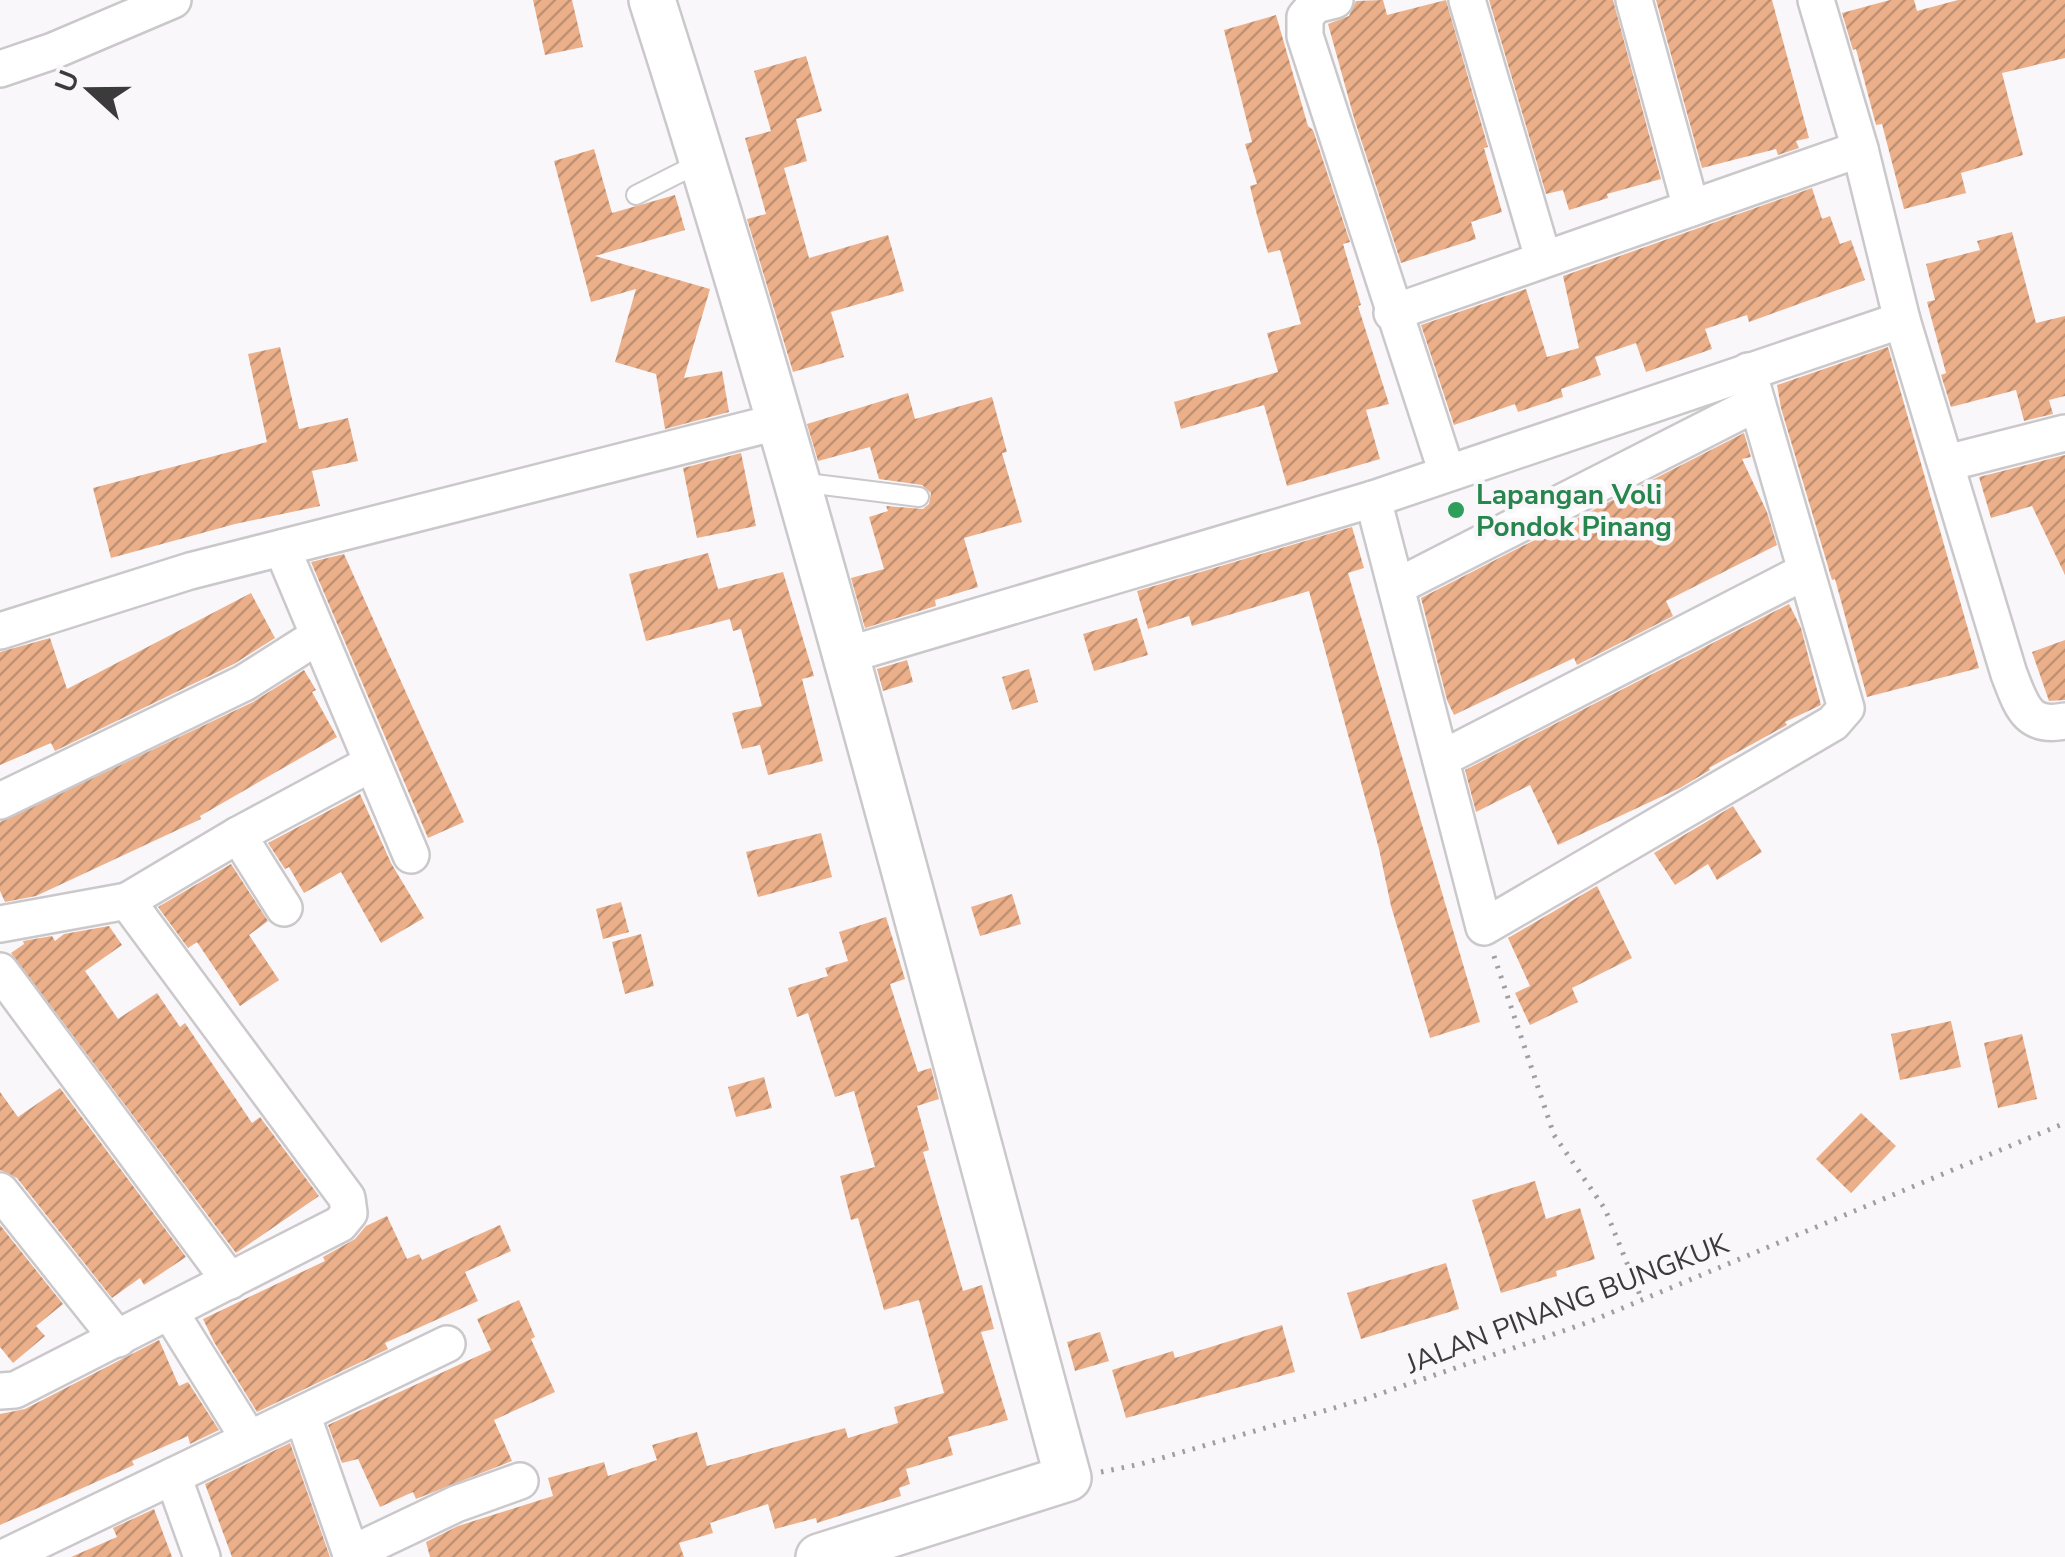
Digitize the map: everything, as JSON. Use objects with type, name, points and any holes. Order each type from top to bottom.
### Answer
[{"type":"street","points":[[0,69],[174,0]]},
{"type":"street","points":[[652,0],[781,421],[1068,1478],[819,1557]]},
{"type":"street","points":[[1335,0],[1315,5],[1305,16],[1305,36],[1446,473]]},
{"type":"street","points":[[1467,0],[1543,258]]},
{"type":"street","points":[[1634,0],[1690,208]]},
{"type":"street","points":[[1825,2],[1902,320],[2009,674],[2024,710],[2048,724],[2065,721]]},
{"type":"street","points":[[1392,313],[1860,150]]},
{"type":"street","points":[[1396,587],[1752,387],[1902,320]]},
{"type":"street","points":[[844,656],[1373,500],[1446,473],[1752,387]]},
{"type":"street","points":[[1373,500],[1484,927],[1833,722],[1846,708],[1842,682],[1752,387]]},
{"type":"street","points":[[0,631],[190,570],[781,421]]},
{"type":"street","points":[[1947,464],[2065,433]]},
{"type":"street","points":[[282,548],[411,855]]},
{"type":"street","points":[[1441,759],[1806,571]]},
{"type":"street","points":[[0,801],[244,683],[318,636]]},
{"type":"street","points":[[0,924],[127,901],[238,835],[372,763]]},
{"type":"street","points":[[238,835],[284,908]]},
{"type":"street","points":[[0,1390],[15,1390],[118,1339],[340,1224],[349,1213],[348,1198],[127,901]]},
{"type":"street","points":[[0,971],[230,1281]]},
{"type":"street","points":[[0,1192],[118,1339]]},
{"type":"street","points":[[170,1312],[249,1439]]},
{"type":"street","points":[[22,1553],[447,1344]]},
{"type":"street","points":[[302,1414],[352,1556],[456,1504],[520,1481]]},
{"type":"street","points":[[173,1476],[202,1557]]},
{"type":"lane","points":[[636,195],[703,161]]},
{"type":"lane","points":[[798,482],[919,497]]},
{"type":"path","points":[[1484,927],[1554,1135],[1605,1209],[1642,1300]]},
{"type":"path","name":"JALAN PINANG BUNGKUK","points":[[1068,1478],[1141,1464],[1365,1399],[1589,1322],[2065,1123]]},
{"type":"building","points":[[533,0],[572,0],[583,47],[545,55]]},
{"type":"building","points":[[1383,0],[1387,15],[1446,0],[1488,147],[1484,148],[1502,212],[1471,222],[1476,239],[1401,263],[1328,24],[1349,16],[1356,1]]},
{"type":"building","points":[[1489,0],[1613,0],[1661,179],[1607,194],[1608,198],[1569,210],[1563,190],[1546,194]]},
{"type":"building","points":[[1656,0],[1772,0],[1809,138],[1796,141],[1799,148],[1778,155],[1776,149],[1702,168]]},
{"type":"building","points":[[1890,0],[1914,0],[1917,11],[1958,0],[2065,0],[2065,58],[2002,73],[2023,155],[1961,173],[1966,193],[1904,209],[1882,124],[1876,125],[1842,13]]},
{"type":"building","points":[[1276,15],[1308,126],[1313,130],[1350,242],[1343,244],[1389,404],[1366,410],[1380,459],[1287,486],[1264,405],[1181,429],[1174,402],[1278,372],[1267,333],[1301,324],[1280,250],[1268,253],[1257,215],[1250,186],[1257,184],[1245,144],[1252,142],[1224,30]]},
{"type":"building","points":[[806,56],[822,111],[796,119],[807,161],[784,168],[809,258],[888,235],[904,291],[831,312],[844,357],[793,372],[747,219],[766,214],[745,138],[771,131],[754,71]]},
{"type":"building","points":[[594,149],[612,213],[675,195],[685,230],[595,256],[710,289],[684,378],[722,371],[729,412],[665,429],[656,374],[615,362],[636,289],[591,302],[554,161]]},
{"type":"building","points":[[1812,188],[1822,219],[1830,216],[1840,244],[1851,240],[1865,280],[1749,322],[1747,315],[1705,329],[1712,349],[1646,372],[1636,343],[1595,357],[1601,375],[1561,389],[1563,397],[1518,412],[1515,404],[1454,425],[1421,325],[1526,289],[1547,357],[1579,348],[1563,276]]},
{"type":"building","points":[[2012,232],[2036,323],[2065,316],[2065,396],[2049,400],[2053,414],[2024,421],[2016,390],[1951,407],[1927,302],[1935,300],[1926,264],[1980,250],[1977,241]]},
{"type":"building","points":[[280,347],[299,429],[348,418],[358,461],[312,471],[320,506],[235,524],[111,558],[93,488],[267,442],[248,354]]},
{"type":"building","points":[[1888,347],[1979,668],[1867,697],[1777,385]]},
{"type":"building","points":[[908,393],[915,419],[992,397],[1007,452],[1002,453],[1022,522],[964,538],[978,587],[935,600],[936,606],[865,628],[851,578],[884,569],[869,517],[888,511],[886,506],[923,509],[929,504],[931,493],[922,485],[879,479],[870,447],[818,461],[807,424]]},
{"type":"building","points":[[1744,433],[1751,457],[1742,459],[1767,512],[1777,545],[1666,601],[1673,616],[1577,665],[1574,658],[1454,715],[1421,598]]},
{"type":"building","points":[[741,453],[756,526],[697,538],[683,468]]},
{"type":"building","points":[[2065,455],[2065,575],[2032,506],[1991,518],[1979,477]]},
{"type":"building","points":[[1352,527],[1364,568],[1348,573],[1480,1022],[1430,1038],[1391,906],[1309,591],[1192,626],[1189,616],[1148,629],[1137,591]]},
{"type":"building","points":[[708,553],[718,589],[783,572],[814,676],[802,679],[823,761],[768,775],[760,745],[742,749],[732,713],[762,706],[741,629],[733,631],[730,619],[646,641],[629,574]]},
{"type":"building","points":[[344,554],[464,822],[428,838],[311,562]]},
{"type":"building","points":[[251,593],[275,638],[234,664],[55,751],[51,743],[0,765],[0,652],[50,638],[67,689]]},
{"type":"building","points":[[1789,604],[1801,628],[1821,705],[1785,722],[1787,725],[1680,788],[1558,845],[1530,785],[1476,812],[1465,770]]},
{"type":"building","points":[[1137,618],[1148,655],[1094,671],[1083,634]]},
{"type":"building","points":[[2065,640],[2065,700],[2049,701],[2032,652]]},
{"type":"building","points":[[907,660],[913,682],[883,691],[877,669]]},
{"type":"building","points":[[1029,669],[1038,702],[1012,710],[1002,677]]},
{"type":"building","points":[[304,670],[337,737],[200,816],[201,819],[36,896],[5,902],[0,891],[0,822],[253,702]]},
{"type":"building","points":[[360,794],[391,863],[424,918],[381,943],[341,872],[304,893],[289,867],[285,869],[268,843]]},
{"type":"building","points":[[1733,806],[1762,852],[1717,880],[1708,864],[1675,885],[1654,853]]},
{"type":"building","points":[[821,833],[832,877],[758,897],[746,852]]},
{"type":"building","points":[[231,864],[268,921],[249,935],[279,980],[240,1006],[197,942],[188,948],[158,907]]},
{"type":"building","points":[[1597,886],[1632,958],[1572,988],[1578,1002],[1530,1025],[1515,993],[1530,986],[1508,938]]},
{"type":"building","points":[[1012,894],[1021,924],[980,936],[971,907]]},
{"type":"building","points":[[621,902],[629,932],[603,939],[596,909]]},
{"type":"building","points":[[886,917],[905,979],[890,984],[918,1072],[931,1068],[939,1099],[917,1106],[929,1150],[923,1152],[963,1291],[982,1285],[994,1329],[981,1332],[1008,1420],[948,1437],[953,1455],[906,1469],[910,1484],[899,1488],[901,1496],[817,1523],[816,1518],[775,1529],[768,1504],[710,1523],[713,1533],[679,1543],[684,1557],[430,1557],[426,1542],[458,1526],[553,1496],[548,1478],[604,1462],[608,1476],[657,1460],[652,1445],[697,1432],[707,1466],[845,1428],[848,1438],[898,1423],[894,1407],[944,1393],[919,1300],[884,1310],[858,1218],[851,1220],[840,1176],[875,1167],[854,1091],[835,1097],[808,1013],[797,1017],[788,988],[828,976],[825,968],[848,961],[839,932]]},
{"type":"building","points":[[109,926],[122,945],[85,971],[118,1019],[157,993],[180,1027],[185,1023],[252,1123],[260,1117],[319,1196],[236,1253],[11,953],[23,941],[52,936],[55,941],[64,934]]},
{"type":"building","points":[[641,934],[654,986],[625,994],[612,942]]},
{"type":"building","points":[[1951,1021],[1961,1067],[1900,1080],[1891,1034]]},
{"type":"building","points":[[2022,1034],[2037,1099],[1998,1108],[1984,1043]]},
{"type":"building","points":[[764,1077],[772,1108],[736,1117],[728,1087]]},
{"type":"building","points":[[60,1088],[186,1257],[144,1285],[140,1278],[112,1298],[17,1178],[0,1170],[0,1092],[18,1117]]},
{"type":"building","points":[[1861,1113],[1896,1146],[1851,1193],[1816,1159]]},
{"type":"building","points":[[1535,1181],[1546,1219],[1580,1208],[1595,1259],[1556,1271],[1557,1276],[1501,1293],[1472,1200]]},
{"type":"building","points":[[387,1216],[407,1259],[419,1254],[422,1260],[500,1225],[511,1251],[465,1272],[478,1301],[385,1343],[388,1349],[257,1412],[203,1319],[325,1261],[323,1257]]},
{"type":"building","points":[[0,1225],[63,1304],[36,1326],[45,1336],[13,1363],[0,1347]]},
{"type":"building","points":[[1446,1263],[1459,1309],[1361,1339],[1347,1293]]},
{"type":"building","points":[[519,1300],[535,1337],[531,1339],[555,1392],[494,1420],[512,1461],[416,1499],[413,1492],[380,1507],[358,1459],[342,1463],[328,1425],[491,1350],[477,1319]]},
{"type":"building","points":[[1282,1325],[1295,1372],[1126,1418],[1112,1370],[1173,1351],[1175,1358]]},
{"type":"building","points":[[1100,1332],[1109,1361],[1075,1371],[1067,1342]]},
{"type":"building","points":[[159,1340],[179,1386],[188,1382],[219,1430],[190,1444],[188,1436],[132,1461],[134,1465],[0,1525],[0,1414],[25,1409]]},
{"type":"building","points":[[290,1443],[330,1557],[232,1557],[205,1484]]},
{"type":"building","points":[[154,1509],[172,1557],[71,1557],[117,1537],[113,1528]]},
{"type":"place","name":"Lapangan Voli Pondok Pinang","points":[[1456,510]]}]
